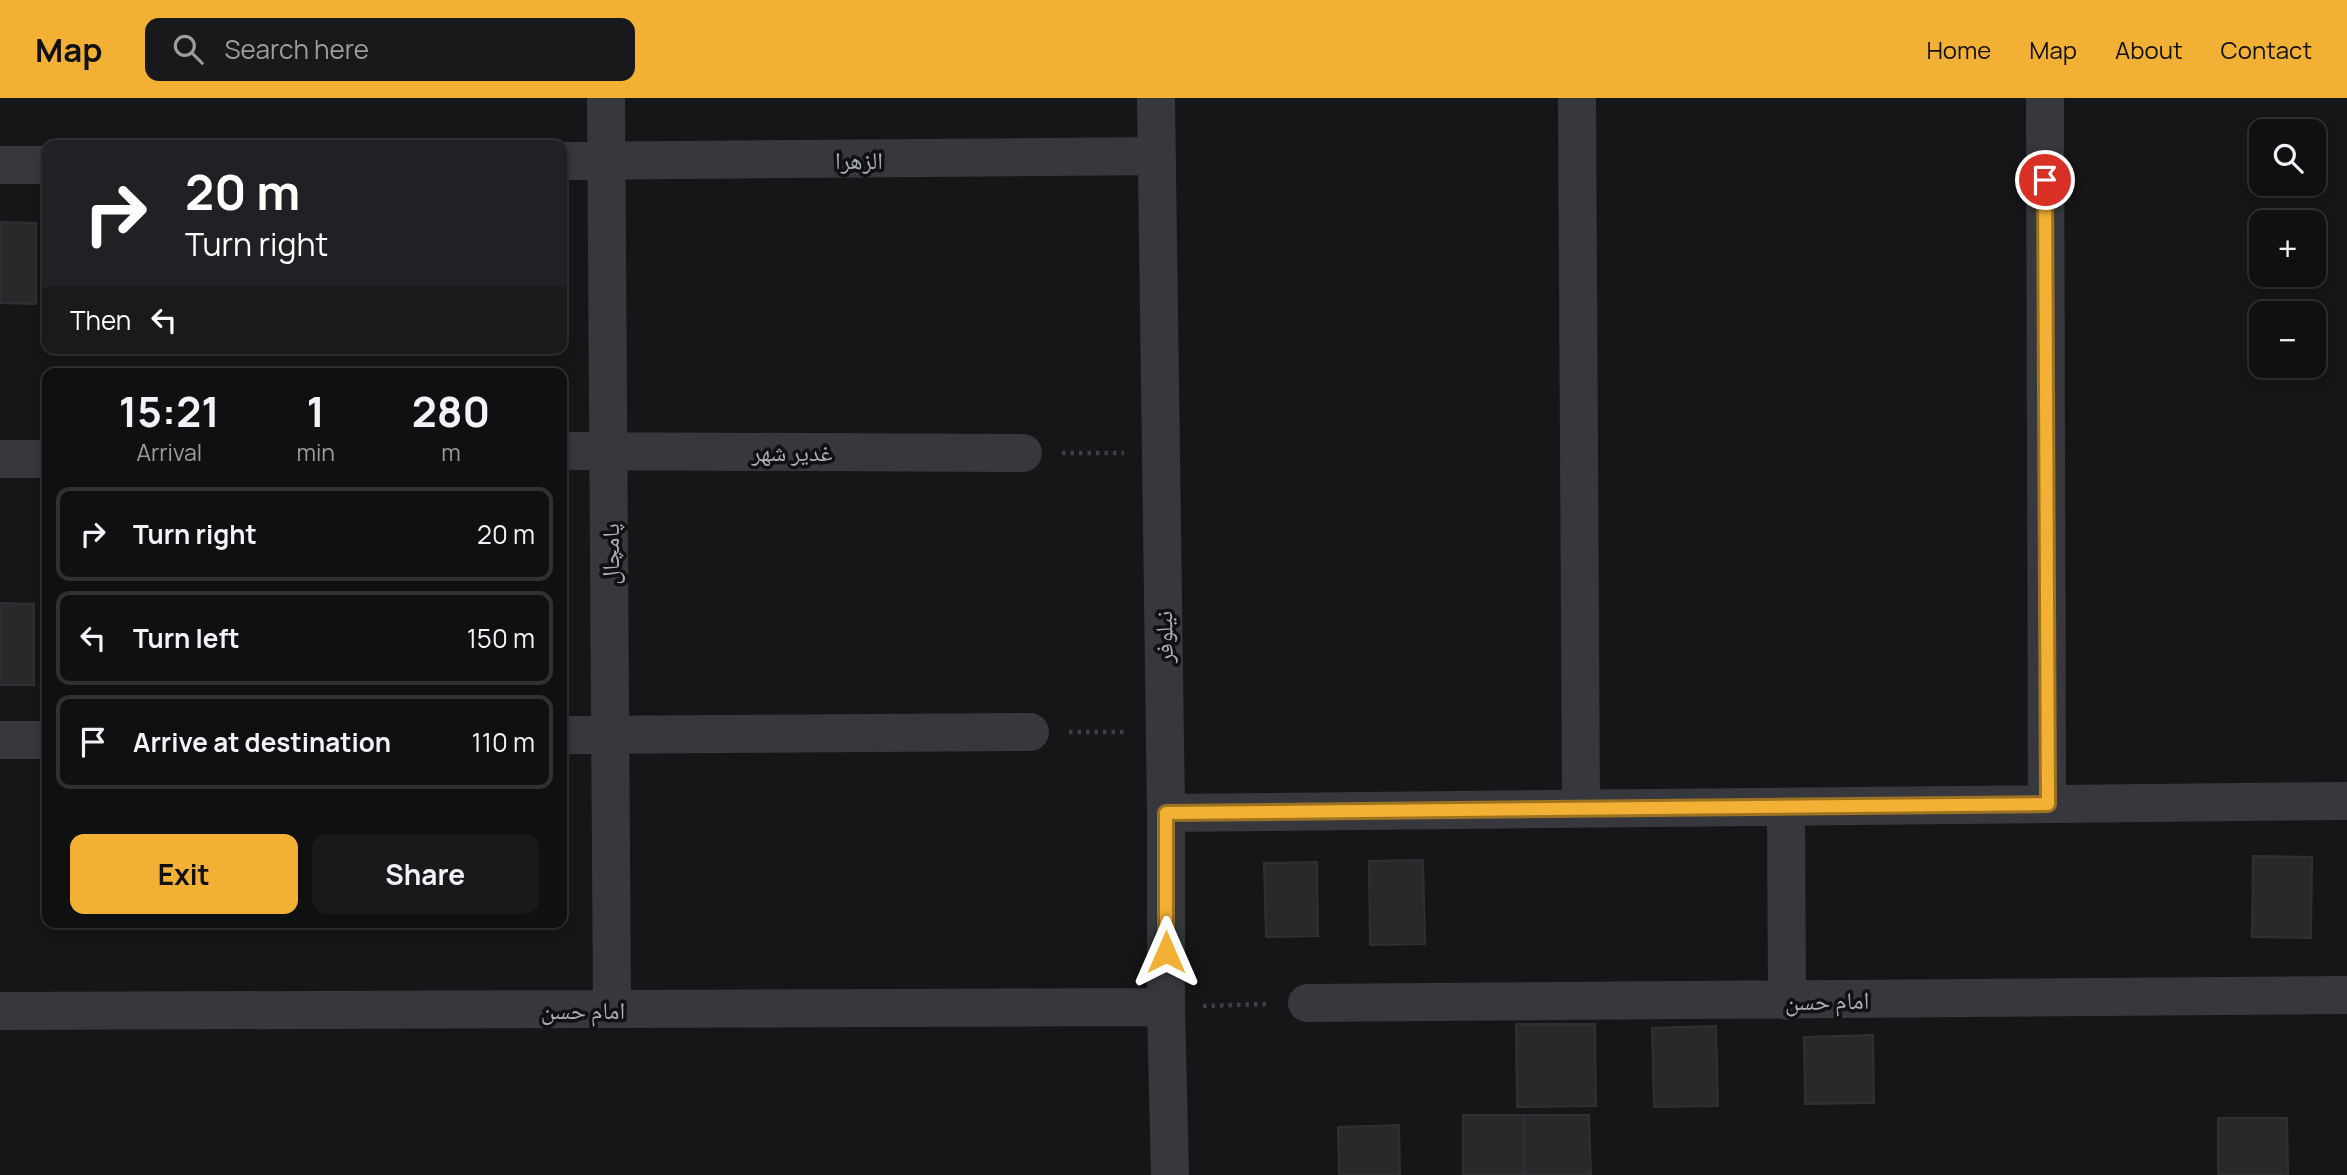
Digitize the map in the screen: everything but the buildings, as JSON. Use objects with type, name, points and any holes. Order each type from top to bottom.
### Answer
[{"type":"street","name":"پامچال","points":[[606,98],[612,1009]]},
{"type":"street","name":"نیلوفر","points":[[1156,98],[1170,1175]]},
{"type":"street","points":[[1577,98],[1581,808]]},
{"type":"street","points":[[2045,98],[2048,804]]},
{"type":"street","name":"الزهرا","points":[[567,161],[1156,156]]},
{"type":"street","points":[[0,165],[42,164]]},
{"type":"street","name":"غدیر شهر","points":[[567,451],[1023,453]]},
{"type":"street","points":[[0,459],[42,458]]},
{"type":"street","points":[[567,735],[1030,732]]},
{"type":"street","points":[[0,740],[42,740]]},
{"type":"street","points":[[1166,813],[2347,801]]},
{"type":"street","points":[[1786,807],[1787,1001]]},
{"type":"street","name":"امام حسن","points":[[1307,1003],[2347,995]]},
{"type":"street","name":"امام حسن","points":[[0,1011],[1166,1007]]},
{"type":"path","points":[[1023,453],[1160,453]]},
{"type":"path","points":[[1030,732],[1164,732]]},
{"type":"path","points":[[1166,1007],[1307,1003]]},
{"type":"route","points":[[1166,952],[1166,813],[2048,804],[2045,180]]}]
